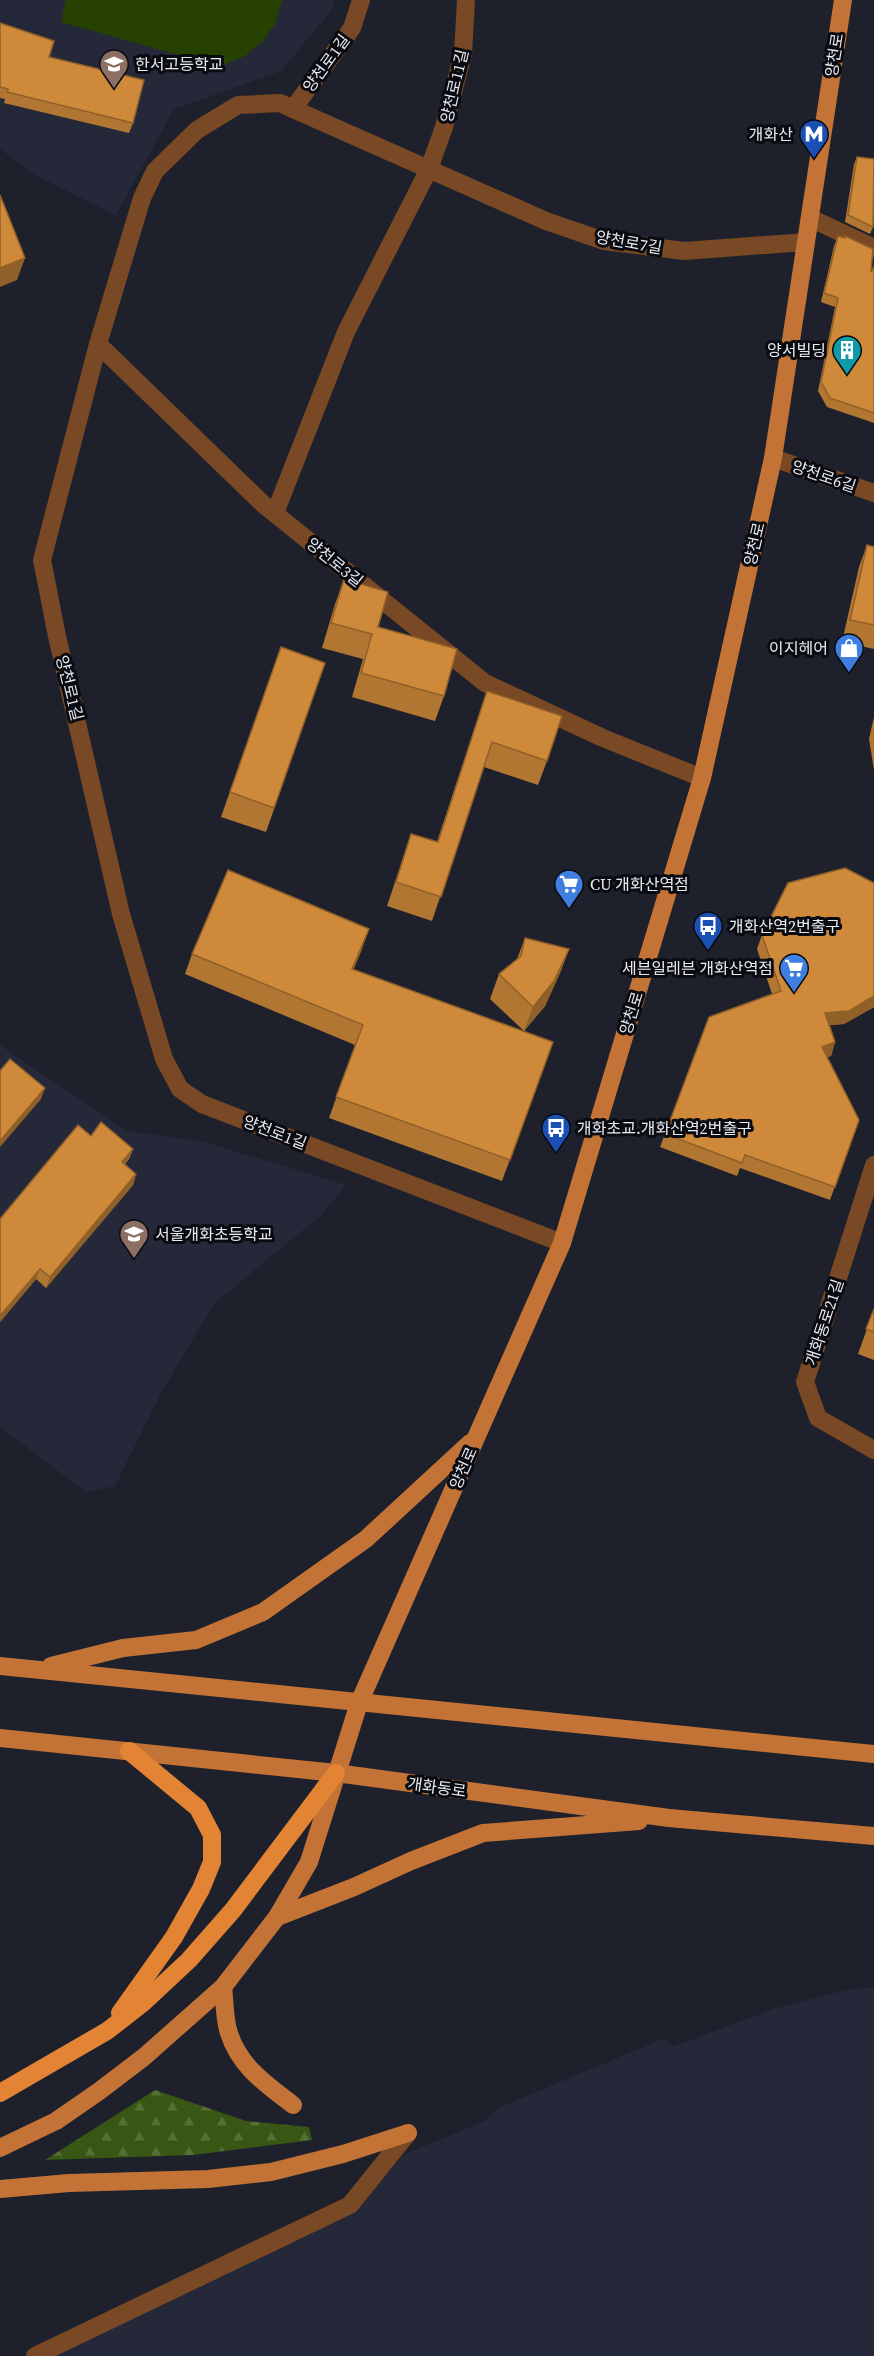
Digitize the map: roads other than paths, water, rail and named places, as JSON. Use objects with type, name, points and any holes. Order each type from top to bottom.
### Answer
[{"type":"highway","points":[[107,2031],[174,1937],[201,1889],[212,1862],[212,1835],[198,1808],[129,1751]]},
{"type":"highway","points":[[0,2093],[107,2031],[143,2003],[189,1960],[232,1910],[336,1773]]},
{"type":"main road","name":"양천로","points":[[0,2148],[56,2121],[144,2057],[223,1986],[277,1917],[309,1862],[359,1703],[562,1243],[702,778],[773,458],[843,0]]},
{"type":"main road","points":[[37,1670],[123,1648],[196,1640],[263,1612],[366,1539],[476,1438]]},
{"type":"main road","points":[[0,1666],[874,1754]]},
{"type":"main road","name":"개화동로","points":[[0,1738],[336,1773],[669,1818],[874,1836]]},
{"type":"main road","points":[[277,1917],[483,1833],[669,1818]]},
{"type":"main road","points":[[223,1986],[228,2032],[241,2060],[260,2079],[293,2105]]},
{"type":"main road","points":[[0,2189],[69,2182],[208,2179],[271,2172],[343,2154],[408,2133]]},
{"type":"street","name":"양천로1길","points":[[361,0],[352,28],[293,108],[280,103],[238,105],[197,130],[155,171],[142,198],[98,344],[42,560],[57,636],[121,914],[164,1059],[180,1089],[202,1104],[562,1243]]},
{"type":"street","name":"양천로11길","points":[[429,169],[444,127],[463,54],[466,0]]},
{"type":"street","name":"양천로7길","points":[[293,108],[546,221],[604,241],[684,251],[806,242]]},
{"type":"street","points":[[274,513],[346,332],[429,169]]},
{"type":"street","points":[[810,218],[874,248]]},
{"type":"street","name":"양천로3길","points":[[98,344],[274,513],[485,683],[603,738],[702,778]]},
{"type":"street","name":"양천로6길","points":[[773,458],[874,493]]},
{"type":"street","name":"개화동로21길","points":[[874,1165],[805,1382],[818,1418],[874,1450]]},
{"type":"street","points":[[35,2356],[350,2205],[408,2133]]},
{"type":"place","name":"한서고등학교","points":[[114,90]]},
{"type":"place","name":"개화산","points":[[814,160]]},
{"type":"place","name":"양서빌딩","points":[[847,376]]},
{"type":"place","name":"이지헤어","points":[[849,674]]},
{"type":"place","name":"CU 개화산역점","points":[[569,910]]},
{"type":"place","name":"개화산역2번출구","points":[[708,952]]},
{"type":"place","name":"세븐일레븐 개화산역점","points":[[794,994]]},
{"type":"place","name":"개화초교.개화산역2번출구","points":[[556,1154]]},
{"type":"place","name":"서울개화초등학교","points":[[134,1260]]}]
